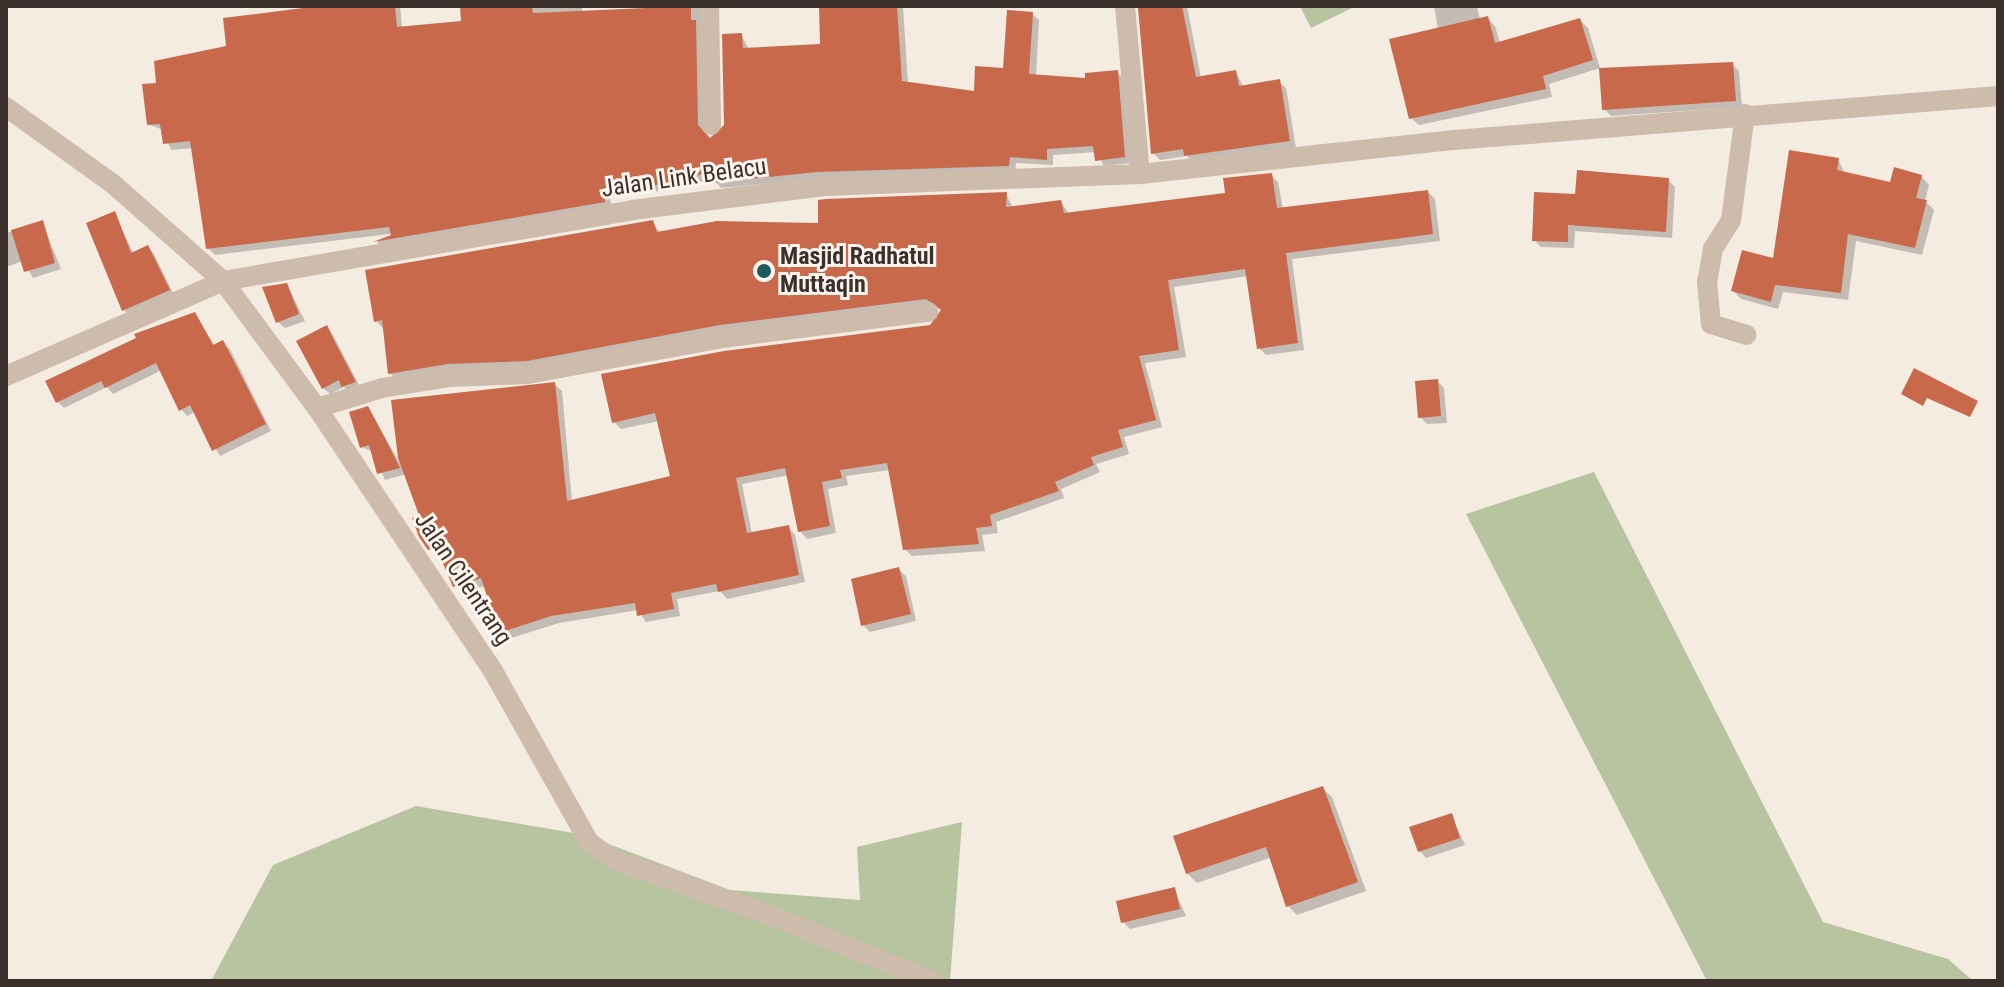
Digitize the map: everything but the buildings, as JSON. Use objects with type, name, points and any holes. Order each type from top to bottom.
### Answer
[{"type":"street","points":[[709,6],[711,125]]},
{"type":"street","points":[[1125,6],[1140,174]]},
{"type":"street","name":"Jalan Link Belacu","points":[[6,376],[223,281],[421,244],[825,186],[1140,174],[1393,150],[1454,140],[1745,114],[1998,96]]},
{"type":"street","name":"Jalan Cilentrang","points":[[6,107],[113,184],[223,281],[317,408],[493,671],[596,849],[932,981]]},
{"type":"street","points":[[1745,114],[1731,220],[1713,249],[1707,282],[1711,324],[1746,335]]},
{"type":"street","points":[[317,408],[382,388],[449,377],[541,372],[722,338],[928,312]]},
{"type":"green space","points":[[1300,6],[1356,6],[1311,28]]},
{"type":"green space","points":[[1594,472],[1823,922],[1948,959],[1973,981],[1707,981],[1466,514]]},
{"type":"green space","points":[[416,806],[585,835],[730,890],[860,900],[857,847],[962,822],[950,981],[211,981],[273,865]]},
{"type":"place","name":"Masjid Radhatul Muttaqin","points":[[764,271]]}]
